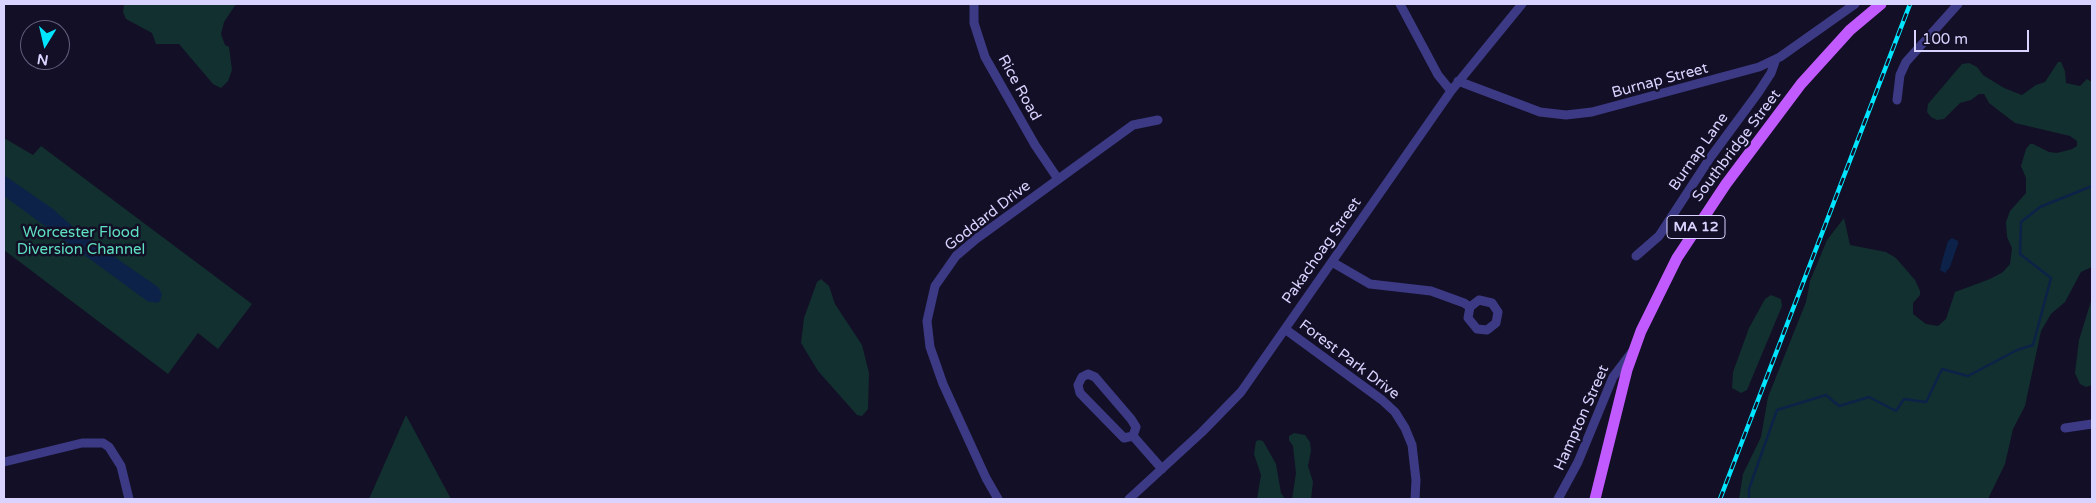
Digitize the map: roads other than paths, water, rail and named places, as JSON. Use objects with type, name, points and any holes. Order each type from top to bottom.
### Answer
[{"type":"main road","name":"Southbridge Street","points":[[1595,499],[1615,414],[1634,350],[1658,294],[1677,258],[1726,184],[1802,84],[1826,55],[1882,4]]},
{"type":"street","name":"Rice Road","points":[[974,4],[974,23],[985,57],[1035,145],[1058,179]]},
{"type":"street","points":[[1400,4],[1441,79],[1451,91]]},
{"type":"street","name":"Pakachoag Street","points":[[1133,498],[1229,406],[1247,385],[1458,81],[1522,4]]},
{"type":"street","name":"Burnap Street","points":[[1458,81],[1540,112],[1572,115],[1605,110],[1742,73],[1776,59],[1855,4]]},
{"type":"street","points":[[1897,100],[1900,75],[1906,62],[1958,4]]},
{"type":"street","name":"Burnap Lane","points":[[1636,256],[1659,236],[1710,158],[1771,74],[1776,59]]},
{"type":"street","name":"Goddard Drive","points":[[998,499],[986,478],[936,366],[928,339],[928,311],[939,279],[956,256],[1058,179],[1133,125],[1158,120]]},
{"type":"street","points":[[1332,262],[1370,284],[1439,293],[1470,306]]},
{"type":"street","name":"Forest Park Drive","points":[[1285,329],[1382,400],[1395,412],[1405,428],[1412,445],[1416,480],[1415,499]]},
{"type":"street","name":"Hampton Street","points":[[1558,499],[1578,462],[1613,377],[1623,361],[1634,350]]},
{"type":"street","points":[[1088,374],[1095,377],[1131,419],[1136,427],[1133,436],[1124,438],[1080,393],[1078,385],[1082,377],[1088,374]]},
{"type":"street","points":[[2065,428],[2092,424]]},
{"type":"street","points":[[1133,436],[1162,469]]},
{"type":"street","points":[[4,462],[95,442],[109,447],[124,476],[129,499]]},
{"type":"water","points":[[4,175],[53,209],[80,233],[158,287],[162,294],[160,301],[157,303],[147,301],[4,196]]},
{"type":"water","points":[[1952,238],[1958,241],[1958,244],[1950,267],[1945,273],[1940,270],[1948,241]]},
{"type":"waterway","points":[[1749,499],[1749,489],[1777,410],[1826,395],[1839,406],[1869,397],[1896,411],[1904,399],[1926,402],[1942,369],[1968,376],[2017,350],[2033,345],[2051,278],[2020,254],[2021,222],[2040,207],[2092,186]]},
{"type":"railway","points":[[1720,499],[1910,4]]},
{"type":"park label","name":"Worcester Flood Diversion Channel","points":[[81,242]]}]
